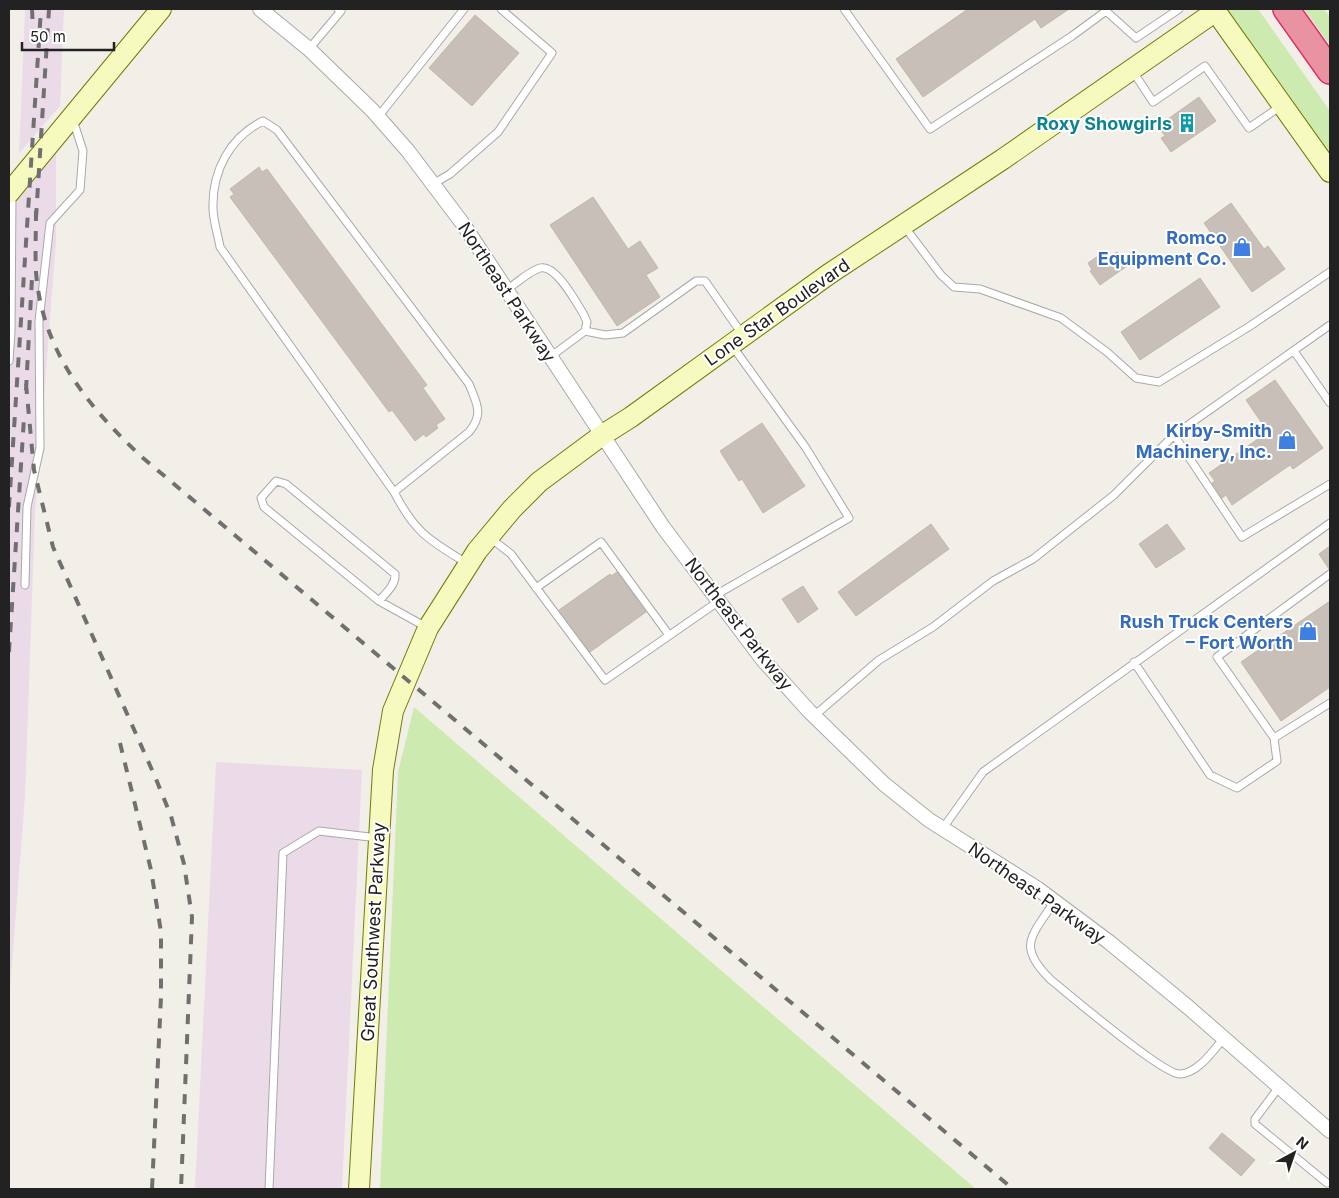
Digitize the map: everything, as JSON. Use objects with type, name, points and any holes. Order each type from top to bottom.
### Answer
[{"type":"highway","points":[[1281,9],[1304,35]]},
{"type":"highway","points":[[1286,9],[1330,71]]},
{"type":"street","points":[[10,191],[161,9]]},
{"type":"street","name":"Northeast Parkway","points":[[260,9],[309,50],[378,117],[433,184],[464,224],[601,436],[663,527],[763,660],[814,716],[884,784],[929,820],[1054,902],[1109,942],[1330,1131]]},
{"type":"street","points":[[1215,10],[1330,172]]},
{"type":"street","name":"Lone Star Boulevard","points":[[406,678],[428,628],[469,564],[489,537],[539,482],[829,274],[1132,70],[1215,10]]},
{"type":"street","name":"Great Southwest Parkway","points":[[359,1189],[382,770],[393,711],[406,678]]},
{"type":"lane","points":[[309,50],[341,11],[338,9]]},
{"type":"lane","points":[[378,117],[464,9]]},
{"type":"lane","points":[[433,184],[450,174],[498,132],[552,53],[501,9]]},
{"type":"lane","points":[[844,9],[930,129],[1072,36],[1105,10],[1136,38],[1179,9]]},
{"type":"lane","points":[[1132,70],[1154,102],[1205,66],[1249,128],[1282,105]]},
{"type":"lane","points":[[25,585],[27,507],[40,448],[39,321],[50,224],[80,190],[83,151],[72,118]]},
{"type":"lane","points":[[394,492],[469,432],[477,422],[478,407],[470,384],[277,130],[263,121],[250,128],[226,152],[218,172],[213,208],[220,247],[394,492],[407,516],[419,531],[469,564]]},
{"type":"lane","points":[[9,361],[11,332],[10,191]]},
{"type":"lane","points":[[903,225],[941,275],[954,287],[980,289],[1061,318],[1107,352],[1136,378],[1159,382],[1250,326],[1330,272]]},
{"type":"lane","points":[[506,290],[538,268],[546,268],[554,272],[584,314],[587,322],[585,331],[550,357]]},
{"type":"lane","points":[[489,537],[511,554],[605,680],[669,636],[716,598],[849,518],[737,340],[705,280],[696,281],[623,333],[605,335],[585,331]]},
{"type":"lane","points":[[814,716],[879,660],[933,626],[993,582],[1033,559],[1114,495],[1174,435],[1330,325]]},
{"type":"lane","points":[[1294,351],[1330,403]]},
{"type":"lane","points":[[1174,435],[1242,537],[1330,484]]},
{"type":"lane","points":[[379,602],[396,579],[395,574],[286,484],[276,481],[261,498],[264,507],[379,602],[428,628]]},
{"type":"lane","points":[[943,828],[983,772],[1330,523]]},
{"type":"lane","points":[[536,588],[601,542],[669,636]]},
{"type":"lane","points":[[1134,662],[1210,775],[1236,788],[1277,761],[1274,738],[1217,657],[1330,574]]},
{"type":"lane","points":[[1274,738],[1330,702]]},
{"type":"lane","points":[[269,1189],[284,853],[319,831],[379,838]]},
{"type":"lane","points":[[1054,902],[1032,936],[1030,952],[1038,967],[1051,980],[1153,1060],[1173,1073],[1180,1074],[1204,1061],[1223,1038]]},
{"type":"lane","points":[[1279,1087],[1255,1119],[1255,1124],[1327,1184]]},
{"type":"shaded area","points":[[25,9],[64,9],[60,106],[19,153]]},
{"type":"shaded area","points":[[56,147],[56,242],[35,514],[25,797],[9,1002],[9,209]]},
{"type":"shaded area","points":[[216,762],[362,770],[342,1189],[195,1189]]},
{"type":"green space","points":[[1227,9],[1258,9],[1330,111],[1330,156]]},
{"type":"green space","points":[[1304,9],[1324,9],[1330,17],[1330,45]]},
{"type":"green space","points":[[414,707],[976,1189],[380,1189],[398,772]]},
{"type":"building","points":[[968,9],[1069,9],[1041,28],[1035,19],[923,97],[896,59]]},
{"type":"building","points":[[475,15],[519,53],[472,106],[429,68]]},
{"type":"building","name":"Roxy Showgirls","points":[[1199,97],[1216,121],[1171,152],[1161,138],[1165,136],[1158,126]]},
{"type":"building","points":[[259,167],[262,172],[267,169],[427,385],[423,388],[445,419],[436,425],[438,428],[426,437],[424,434],[415,441],[392,410],[389,412],[230,197],[234,194],[230,189]]},
{"type":"building","points":[[593,197],[628,249],[640,241],[658,268],[646,275],[660,297],[617,326],[550,225]]},
{"type":"building","name":"Romco Equipment Co.","points":[[1231,203],[1264,249],[1268,246],[1285,269],[1252,292],[1204,223]]},
{"type":"building","points":[[1117,252],[1127,266],[1100,285],[1090,271],[1092,270],[1088,263],[1098,256],[1102,262]]},
{"type":"building","points":[[1200,278],[1220,307],[1140,360],[1121,332]]},
{"type":"building","name":"Kirby-Smith Machinery, Inc.","points":[[1275,380],[1323,448],[1293,469],[1290,465],[1232,505],[1226,495],[1222,498],[1212,483],[1215,481],[1209,473],[1268,432],[1246,400]]},
{"type":"building","points":[[762,423],[805,486],[763,513],[742,479],[739,481],[720,451]]},
{"type":"building","points":[[931,524],[949,549],[856,616],[838,592]]},
{"type":"building","points":[[1167,524],[1185,549],[1156,568],[1139,544]]},
{"type":"building","points":[[1330,546],[1330,569],[1329,569],[1319,554]]},
{"type":"building","points":[[617,572],[646,612],[590,652],[559,610],[610,574],[611,576]]},
{"type":"building","points":[[803,586],[818,609],[798,623],[782,599]]},
{"type":"building","name":"Rush Truck Centers – Fort Worth","points":[[1330,601],[1330,687],[1281,721],[1241,662]]},
{"type":"building","points":[[1222,1133],[1255,1160],[1241,1176],[1209,1148]]},
{"type":"railway","points":[[32,9],[33,30]]},
{"type":"railway","points":[[9,507],[41,9]]},
{"type":"railway","points":[[36,218],[49,9]]},
{"type":"railway","points":[[36,211],[36,272],[40,301],[48,327],[58,352],[71,376],[104,419],[123,439],[143,458],[1013,1189]]},
{"type":"railway","points":[[26,390],[32,278]]},
{"type":"railway","points":[[26,384],[34,470],[53,547],[156,779],[171,816],[184,864],[192,917],[181,1189]]},
{"type":"railway","points":[[9,652],[24,418]]},
{"type":"railway","points":[[120,743],[151,870],[161,932],[161,997],[152,1189]]},
{"type":"place","name":"Roxy Showgirls","points":[[1187,123]]},
{"type":"place","name":"Romco Equipment Co.","points":[[1242,247]]},
{"type":"place","name":"Kirby-Smith Machinery, Inc.","points":[[1287,440]]},
{"type":"place","name":"Rush Truck Centers – Fort Worth","points":[[1308,631]]}]
